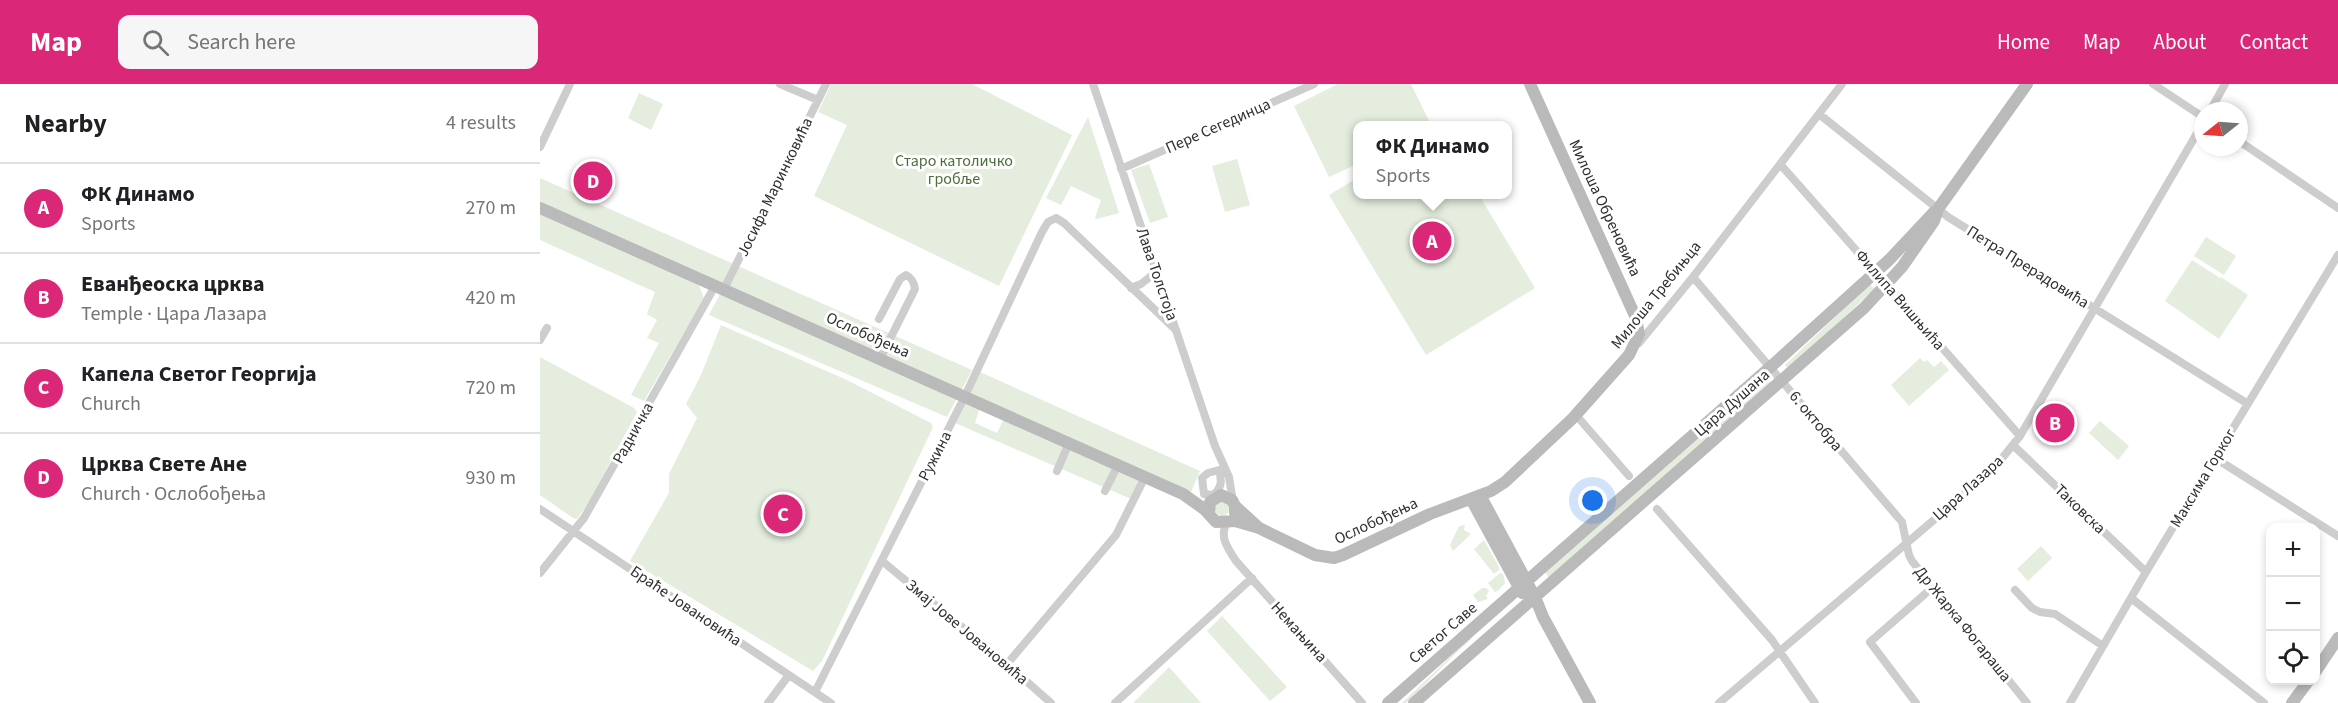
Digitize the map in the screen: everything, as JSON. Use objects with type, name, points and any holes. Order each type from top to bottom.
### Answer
[{"type":"street","points":[[540,147],[570,84]]},
{"type":"street","points":[[780,84],[818,100]]},
{"type":"street","name":"Јосифа Маринковића","points":[[720,288],[826,84]]},
{"type":"street","name":"Лава Толстоја","points":[[1093,84],[1176,330],[1218,467],[1225,481],[1217,496]]},
{"type":"street","name":"Пере Сегединца","points":[[1121,169],[1314,84]]},
{"type":"street","name":"Милоша Обреновића","points":[[1530,84],[1636,318],[1640,334],[1634,348]]},
{"type":"street","name":"Милоша Требињца","points":[[1475,497],[1505,482],[1576,415],[1693,278],[1842,84]]},
{"type":"street","name":"Цара Душана","points":[[1532,600],[1782,381],[1887,285],[1924,238],[1938,209],[2027,84]]},
{"type":"street","points":[[2153,84],[2194,111]]},
{"type":"street","points":[[2215,102],[2225,84]]},
{"type":"street","name":"Петра Прерадовића","points":[[1819,114],[1938,209],[2248,404]]},
{"type":"street","name":"Цара Лазара","points":[[1719,703],[1995,467],[2014,446],[2194,138]]},
{"type":"street","points":[[2248,147],[2338,208]]},
{"type":"street","name":"Филипа Вишњића","points":[[1780,164],[2020,436]]},
{"type":"street","name":"Ослобођења","points":[[540,208],[1183,494],[1211,517]]},
{"type":"street","name":"Цара Душана","points":[[1522,583],[1770,367],[1907,242],[1928,216],[1938,209]]},
{"type":"street","name":"Ружина","points":[[815,692],[964,396],[1042,232],[1052,219],[1057,218],[1064,223],[1131,288]]},
{"type":"street","name":"Максима Горког","points":[[2070,703],[2146,572],[2338,255]]},
{"type":"street","points":[[1156,272],[1141,284],[1131,288],[1176,330]]},
{"type":"street","points":[[879,319],[900,279],[906,275],[910,277],[915,290],[880,359]]},
{"type":"street","name":"6. октобра","points":[[1693,278],[1902,522],[1907,542]]},
{"type":"street","name":"Радничка","points":[[540,573],[584,518],[720,288]]},
{"type":"street","points":[[1636,318],[1648,321],[1659,319]]},
{"type":"street","points":[[540,340],[547,328]]},
{"type":"street","points":[[1576,415],[1629,476]]},
{"type":"street","points":[[1057,471],[1069,443]]},
{"type":"street","name":"Таковска","points":[[2014,446],[2146,572]]},
{"type":"street","points":[[2215,458],[2338,536]]},
{"type":"street","points":[[1105,491],[1118,465]]},
{"type":"street","name":"Лава Толстоја","points":[[1218,467],[1229,477],[1234,504]]},
{"type":"street","points":[[1007,664],[1116,535],[1145,477]]},
{"type":"street","name":"Ослобођења","points":[[1183,494],[1217,496]]},
{"type":"street","points":[[1217,496],[1226,496],[1234,504],[1235,513],[1223,529],[1224,540],[1236,561],[1227,555],[1221,546],[1211,517],[1209,504],[1217,496]]},
{"type":"street","points":[[1475,497],[1590,703]]},
{"type":"street","name":"Ослобођења","points":[[1234,504],[1259,528],[1315,555],[1334,558],[1355,551],[1439,510],[1475,497]]},
{"type":"street","name":"Браће Јовановића","points":[[540,509],[831,703]]},
{"type":"street","points":[[1657,509],[1780,651],[1815,703]]},
{"type":"street","points":[[1211,517],[1220,523],[1228,522],[1259,528]]},
{"type":"street","name":"Др Жарка Фогараша","points":[[1907,542],[1909,555],[2027,703]]},
{"type":"street","name":"Змај Јове Јовановића","points":[[882,561],[1051,703]]},
{"type":"street","name":"Немањина","points":[[1236,561],[1362,703]]},
{"type":"street","points":[[1115,703],[1251,578]]},
{"type":"street","name":"Светог Саве","points":[[1388,703],[1522,583]]},
{"type":"street","points":[[1916,703],[1870,642],[1933,587]]},
{"type":"street","points":[[2015,590],[2032,608],[2040,612],[2055,614],[2103,646]]},
{"type":"street","points":[[2131,598],[2264,703]]},
{"type":"street","name":"Светог Саве","points":[[1414,703],[1532,600]]},
{"type":"street","points":[[2320,665],[2338,638]]},
{"type":"street","points":[[768,703],[789,675]]},
{"type":"street","points":[[2292,703],[2306,685]]},
{"type":"green space","name":"Старо католичко гробље","points":[[831,84],[972,84],[1072,135],[999,286],[814,196],[847,125],[818,112]]},
{"type":"green space","points":[[1338,84],[1411,84],[1429,121],[1353,121],[1353,166],[1329,177],[1294,106]]},
{"type":"green space","points":[[639,93],[663,104],[651,130],[628,118]]},
{"type":"green space","points":[[1088,117],[1119,213],[1097,219],[1095,218],[1101,200],[1071,186],[1061,205],[1046,198]]},
{"type":"green space","points":[[1237,159],[1250,205],[1225,212],[1212,166]]},
{"type":"green space","points":[[1149,164],[1168,217],[1150,223],[1131,170]]},
{"type":"green space","points":[[540,178],[972,370],[961,391],[540,205]]},
{"type":"green space","points":[[1353,180],[1353,199],[1481,199],[1535,288],[1426,355],[1329,195]]},
{"type":"green space","points":[[540,213],[698,283],[704,298],[644,401],[631,395],[659,343],[647,338],[657,320],[647,314],[655,292],[540,240]]},
{"type":"green space","points":[[2206,237],[2236,256],[2224,275],[2194,256]]},
{"type":"green space","points":[[2192,260],[2220,278],[2213,289],[2221,277],[2248,295],[2219,339],[2165,301]]},
{"type":"green space","points":[[1870,284],[1874,289],[1789,370],[1785,365]]},
{"type":"green space","points":[[720,294],[957,398],[947,417],[709,315]]},
{"type":"green space","points":[[721,325],[847,380],[931,423],[933,427],[822,661],[813,671],[630,561],[669,493],[669,474],[697,418],[686,404],[701,375]]},
{"type":"green space","points":[[540,357],[634,408],[637,412],[590,500],[577,519],[540,495]]},
{"type":"green space","points":[[1920,358],[1924,362],[1927,360],[1934,367],[1941,361],[1949,370],[1909,406],[1891,385]]},
{"type":"green space","points":[[980,372],[1200,471],[1191,492],[970,395]]},
{"type":"green space","points":[[1766,376],[1771,382],[1551,581],[1545,572]]},
{"type":"green space","points":[[965,400],[980,407],[975,423],[997,433],[1004,419],[1140,479],[1131,499],[955,423]]},
{"type":"green space","points":[[2100,421],[2129,446],[2118,460],[2089,433]]},
{"type":"green space","points":[[1219,502],[1225,502],[1229,509],[1225,516],[1219,516],[1215,512],[1215,506]]},
{"type":"green space","points":[[1465,525],[1464,530],[1471,534],[1453,551],[1450,545],[1459,526]]},
{"type":"green space","points":[[1484,540],[1499,567],[1494,574],[1474,549]]},
{"type":"green space","points":[[2041,546],[2052,558],[2028,581],[2017,569]]},
{"type":"green space","points":[[1500,573],[1503,574],[1505,583],[1495,592],[1488,583]]},
{"type":"green space","points":[[1482,588],[1489,591],[1486,596],[1488,599],[1478,602],[1473,595]]},
{"type":"green space","points":[[1222,616],[1287,687],[1270,701],[1207,631]]},
{"type":"green space","points":[[1470,638],[1406,703],[1402,703]]},
{"type":"green space","points":[[1169,667],[1201,703],[1133,703]]},
{"type":"place","name":"Црква Свете Ане","points":[[593,181]]},
{"type":"place","name":"ФК Динамо","points":[[1432,241]]},
{"type":"place","name":"Еванђеоска црква","points":[[2055,423]]},
{"type":"place","name":"Капела Светог Георгија","points":[[783,514]]}]
